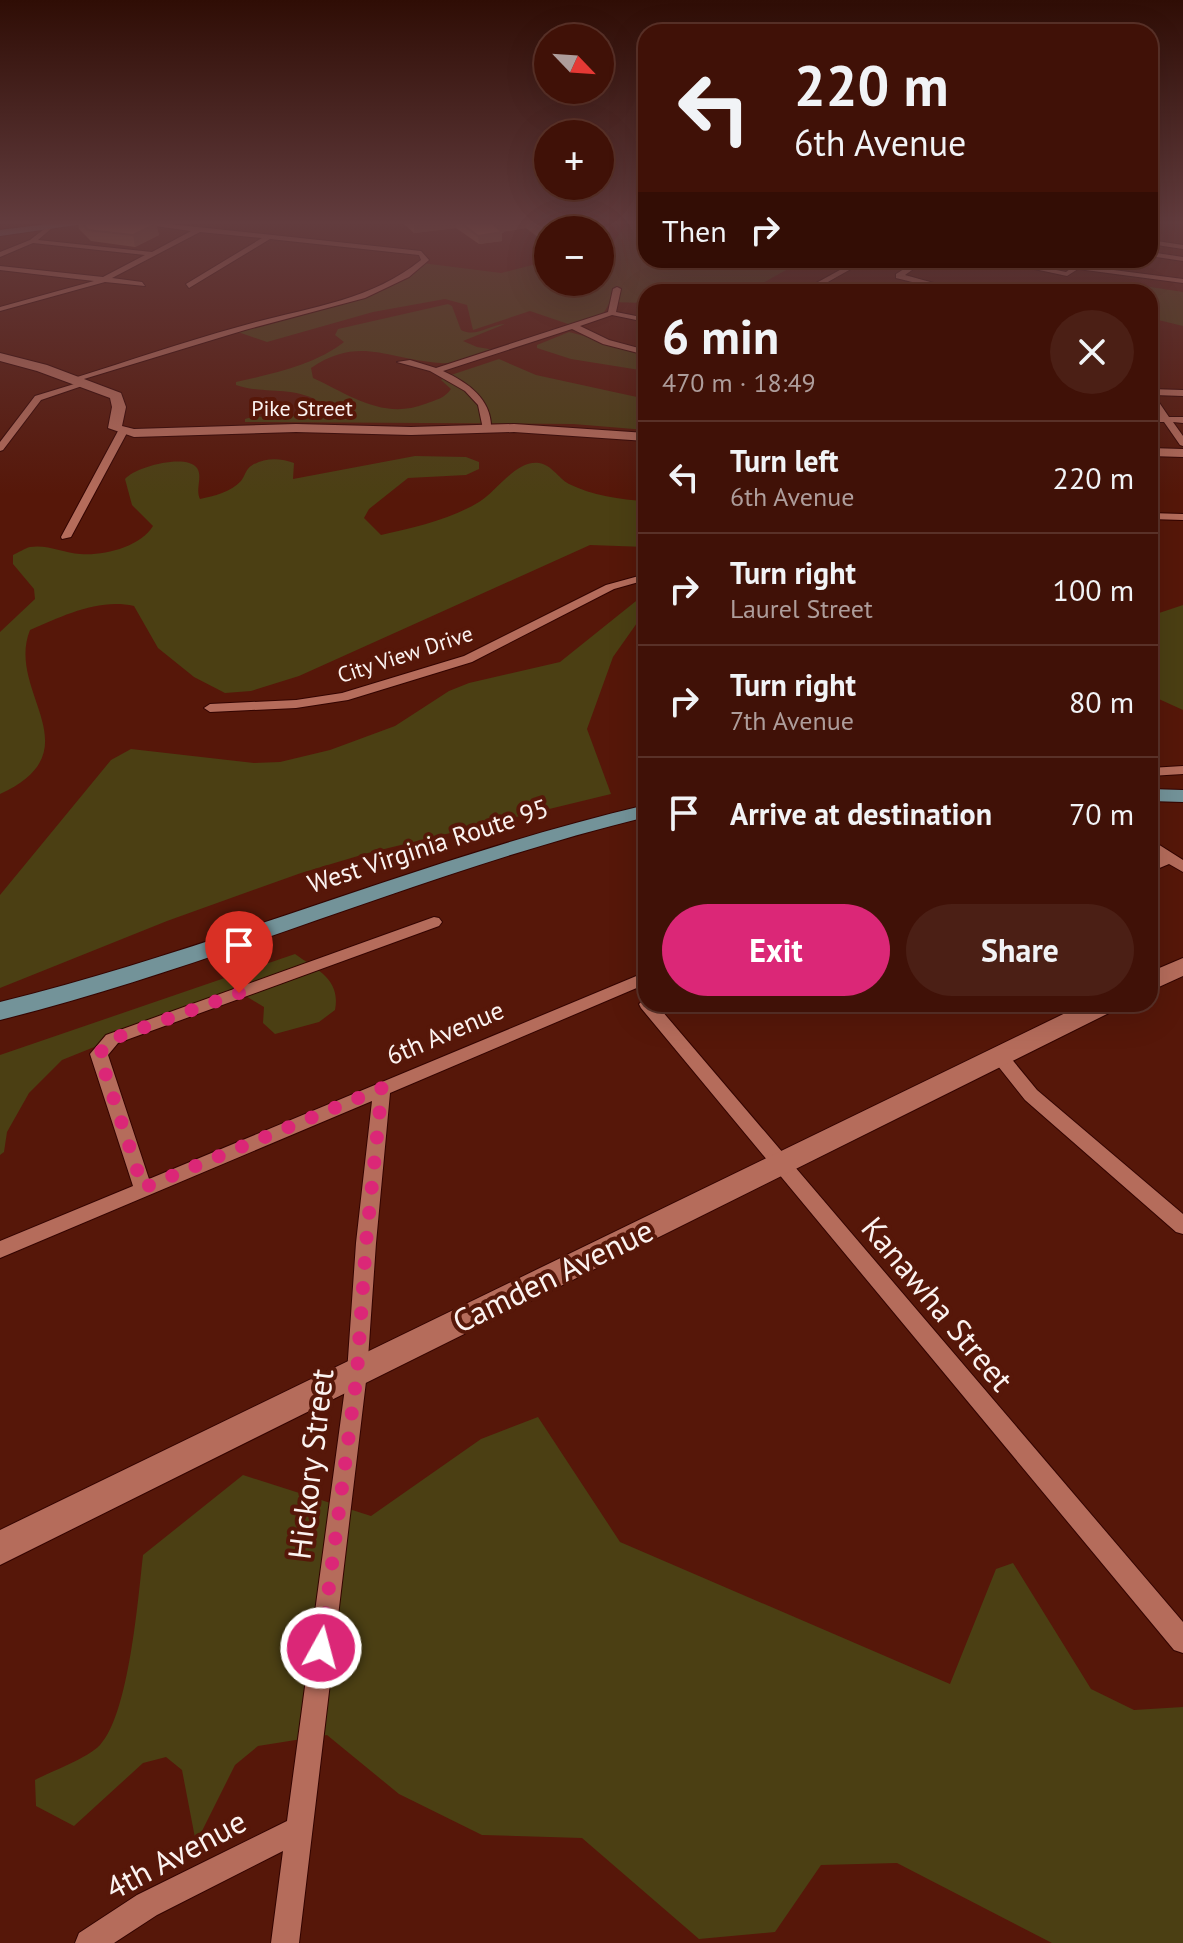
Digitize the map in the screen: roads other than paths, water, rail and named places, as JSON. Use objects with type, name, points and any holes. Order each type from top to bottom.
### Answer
[{"type":"main road","points":[[0,357],[82,382],[116,396],[119,407],[114,423],[123,431]]},
{"type":"main road","name":"Pike Street","points":[[123,431],[157,435],[267,428],[542,429],[638,436]]},
{"type":"main road","points":[[1158,452],[1183,453]]},
{"type":"main road","points":[[1158,795],[1183,796]]},
{"type":"main road","points":[[1158,809],[1183,810]]},
{"type":"main road","name":"West Virginia Route 95","points":[[0,1011],[152,969],[531,840],[638,813]]},
{"type":"main road","name":"West Virginia Route 95","points":[[0,1024],[113,995],[524,859],[638,828]]},
{"type":"main road","points":[[1158,978],[1183,966]]},
{"type":"main road","name":"Camden Avenue","points":[[0,1548],[1090,1012]]},
{"type":"street","points":[[0,448],[38,398],[297,314]]},
{"type":"street","points":[[437,370],[504,351],[610,314]]},
{"type":"street","points":[[615,314],[638,318]]},
{"type":"street","points":[[571,325],[606,342],[638,351]]},
{"type":"street","points":[[401,362],[418,363],[437,370],[482,403],[488,429]]},
{"type":"street","points":[[1158,394],[1183,393]]},
{"type":"street","points":[[1158,407],[1183,443]]},
{"type":"street","points":[[1158,420],[1183,420]]},
{"type":"street","points":[[66,537],[123,431]]},
{"type":"street","points":[[1158,516],[1183,517]]},
{"type":"street","name":"City View Drive","points":[[210,708],[296,704],[344,697],[468,659],[610,587],[638,579]]},
{"type":"street","points":[[1158,772],[1183,770]]},
{"type":"street","points":[[1158,849],[1177,862]]},
{"type":"street","points":[[143,1188],[99,1054],[112,1039],[434,922]]},
{"type":"street","name":"6th Avenue","points":[[0,1250],[638,981]]},
{"type":"street","name":"Kanawha Street","points":[[653,1012],[1183,1641]]},
{"type":"street","points":[[999,1056],[1031,1095],[1183,1226]]},
{"type":"street","name":"Hickory Street","points":[[285,1943],[357,1373],[382,1088]]},
{"type":"street","name":"4th Avenue","points":[[89,1943],[147,1905],[297,1830]]}]
